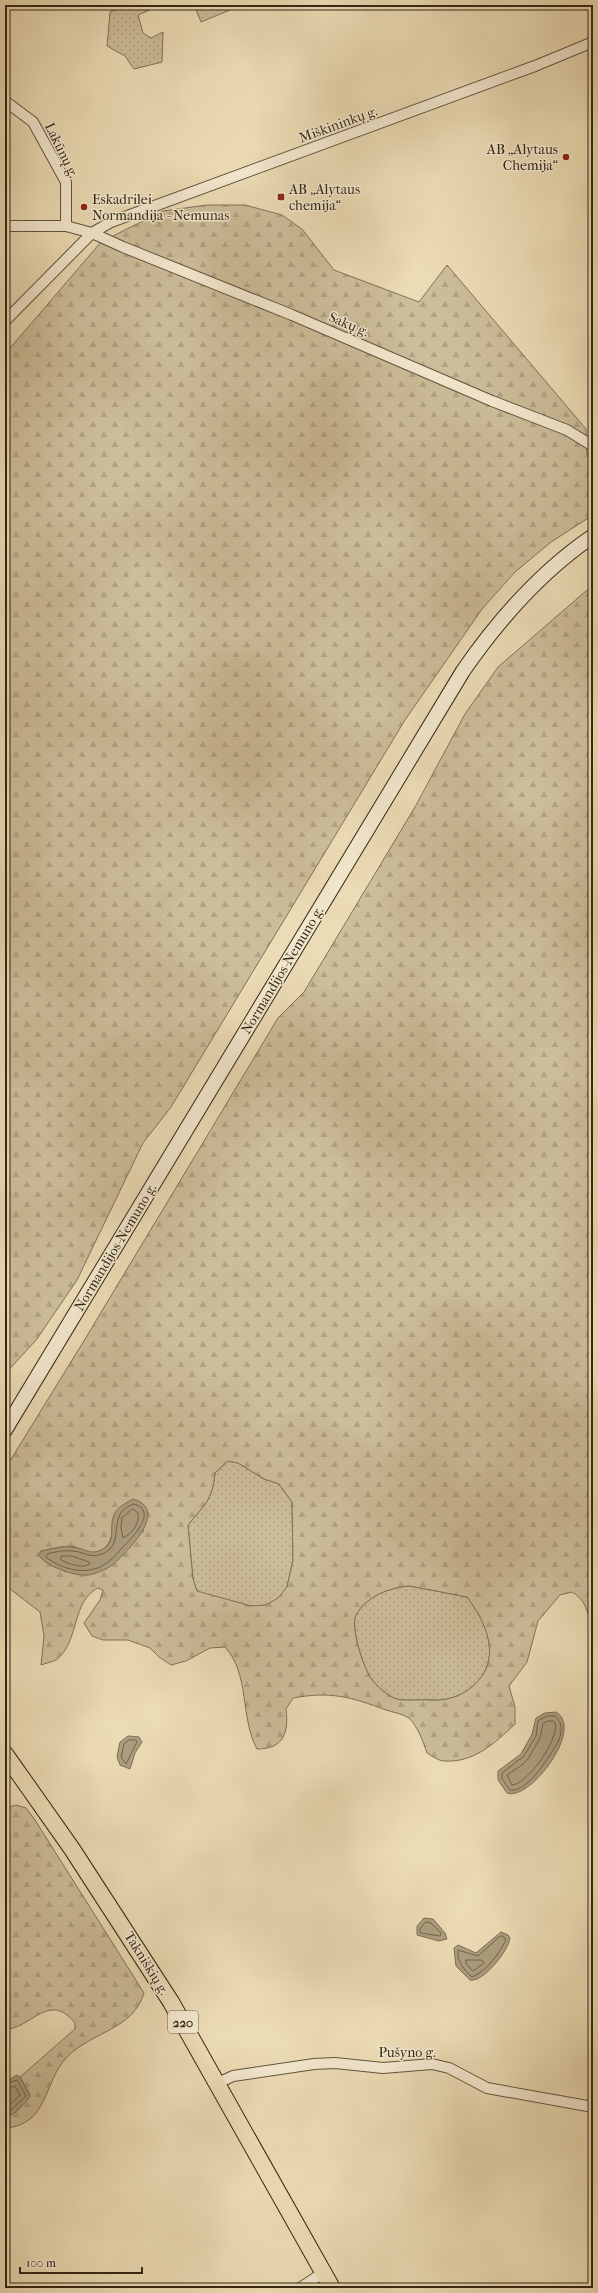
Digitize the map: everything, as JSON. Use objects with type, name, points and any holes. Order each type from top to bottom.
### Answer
[{"type":"main road","name":"Normandijos-Nemuno g.","points":[[5,1430],[459,677],[484,641],[527,591],[555,565],[593,536]]},
{"type":"main road","name":"Takniškių g.","points":[[5,1754],[122,1923],[218,2082],[332,2288]]},
{"type":"street","name":"Miškininkų g.","points":[[5,321],[92,233],[111,222],[535,66],[593,42]]},
{"type":"street","name":"Lakūnų g.","points":[[5,101],[33,122],[66,182],[66,226]]},
{"type":"street","name":"Sakų g.","points":[[5,226],[66,226],[92,233],[122,248],[292,315],[492,401],[567,430],[593,446]]},
{"type":"street","name":"Pušyno g.","points":[[218,2082],[233,2076],[314,2064],[335,2063],[383,2068],[432,2064],[454,2070],[487,2088],[593,2107]]},
{"type":"street","points":[[300,2288],[323,2273]]},
{"type":"green space","points":[[127,5],[161,5],[138,15],[143,33],[151,38],[163,32],[162,62],[134,69],[125,56],[107,46],[110,12]]},
{"type":"green space","points":[[194,5],[242,5],[201,22]]},
{"type":"green space","points":[[207,205],[245,205],[282,215],[302,229],[334,270],[419,302],[447,265],[586,429],[587,454],[593,461],[593,515],[551,542],[515,572],[482,609],[405,720],[171,1107],[143,1143],[77,1280],[37,1339],[5,1374],[5,354],[101,242],[163,211]]},
{"type":"green space","points":[[593,585],[593,1616],[588,1614],[583,1602],[572,1592],[560,1595],[538,1621],[527,1662],[509,1686],[515,1707],[515,1724],[492,1745],[465,1759],[444,1761],[427,1753],[418,1730],[409,1718],[401,1714],[341,1696],[330,1695],[293,1698],[286,1709],[287,1725],[283,1738],[273,1746],[257,1749],[248,1724],[242,1683],[238,1670],[233,1658],[225,1647],[210,1648],[186,1661],[171,1665],[159,1657],[150,1648],[128,1640],[103,1640],[92,1636],[84,1623],[100,1600],[103,1590],[98,1588],[89,1594],[83,1602],[73,1633],[64,1652],[56,1660],[41,1665],[44,1636],[40,1612],[5,1585],[5,1469],[278,1018],[304,992],[415,807],[465,714],[498,667]],"holes":[[[228,1461],[238,1463],[264,1479],[279,1484],[292,1502],[293,1560],[287,1587],[278,1598],[266,1605],[251,1606],[197,1591],[193,1579],[188,1525],[207,1502],[212,1490],[215,1473]],[[112,1528],[144,1531],[65,1572],[41,1551],[72,1546],[90,1553],[95,1553],[104,1549],[112,1533]],[[410,1586],[467,1597],[473,1605],[487,1634],[490,1654],[484,1673],[468,1690],[446,1699],[398,1699],[383,1691],[369,1676],[356,1639],[356,1615],[360,1608],[372,1598],[395,1588]]]},
{"type":"green space","points":[[228,1461],[238,1463],[264,1479],[279,1484],[292,1502],[293,1560],[287,1587],[279,1598],[266,1605],[251,1606],[197,1592],[193,1579],[188,1525],[207,1502],[212,1490],[215,1473]]},
{"type":"green space","points":[[410,1586],[467,1597],[483,1623],[489,1643],[490,1653],[488,1663],[484,1673],[474,1685],[461,1694],[439,1700],[398,1699],[383,1691],[369,1676],[356,1639],[356,1615],[360,1608],[372,1598],[395,1588]]},
{"type":"green space","points":[[16,1805],[26,1808],[35,1820],[144,1993],[139,2005],[131,2015],[110,2030],[77,2049],[67,2057],[53,2078],[44,2101],[38,2111],[30,2119],[19,2125],[5,2128],[5,2119],[18,2110],[30,2094],[20,2077],[75,2029],[75,2023],[66,2014],[57,2010],[40,2014],[14,2028],[5,2029],[5,1808]]},
{"type":"water","points":[[133,1499],[144,1505],[148,1512],[147,1522],[135,1542],[111,1566],[100,1572],[84,1575],[77,1574],[51,1565],[43,1560],[39,1555],[41,1551],[64,1547],[75,1547],[90,1552],[97,1552],[101,1550],[106,1547],[111,1539],[112,1520],[115,1512]]},
{"type":"water","points":[[556,1712],[563,1721],[564,1733],[551,1762],[540,1776],[528,1787],[517,1793],[507,1793],[498,1780],[498,1771],[521,1754],[532,1734],[536,1718],[545,1713]]},
{"type":"water","points":[[128,1736],[139,1737],[142,1742],[135,1753],[130,1769],[120,1765],[117,1757],[120,1742]]},
{"type":"water","points":[[424,1918],[433,1919],[445,1933],[447,1939],[439,1941],[417,1935],[417,1926]]},
{"type":"water","points":[[501,1932],[508,1935],[510,1938],[505,1950],[488,1971],[475,1980],[470,1980],[456,1966],[454,1948],[458,1945],[476,1953]]},
{"type":"water","points":[[17,2075],[20,2077],[30,2097],[18,2110],[5,2119],[5,2082]]},
{"type":"place","name":"AB „Alytaus Chemija“","points":[[566,157]]},
{"type":"place","name":"AB „Alytaus chemija“","points":[[281,197]]},
{"type":"place","name":"Eskadrilei Normandija - Nemunas","points":[[84,207]]}]
